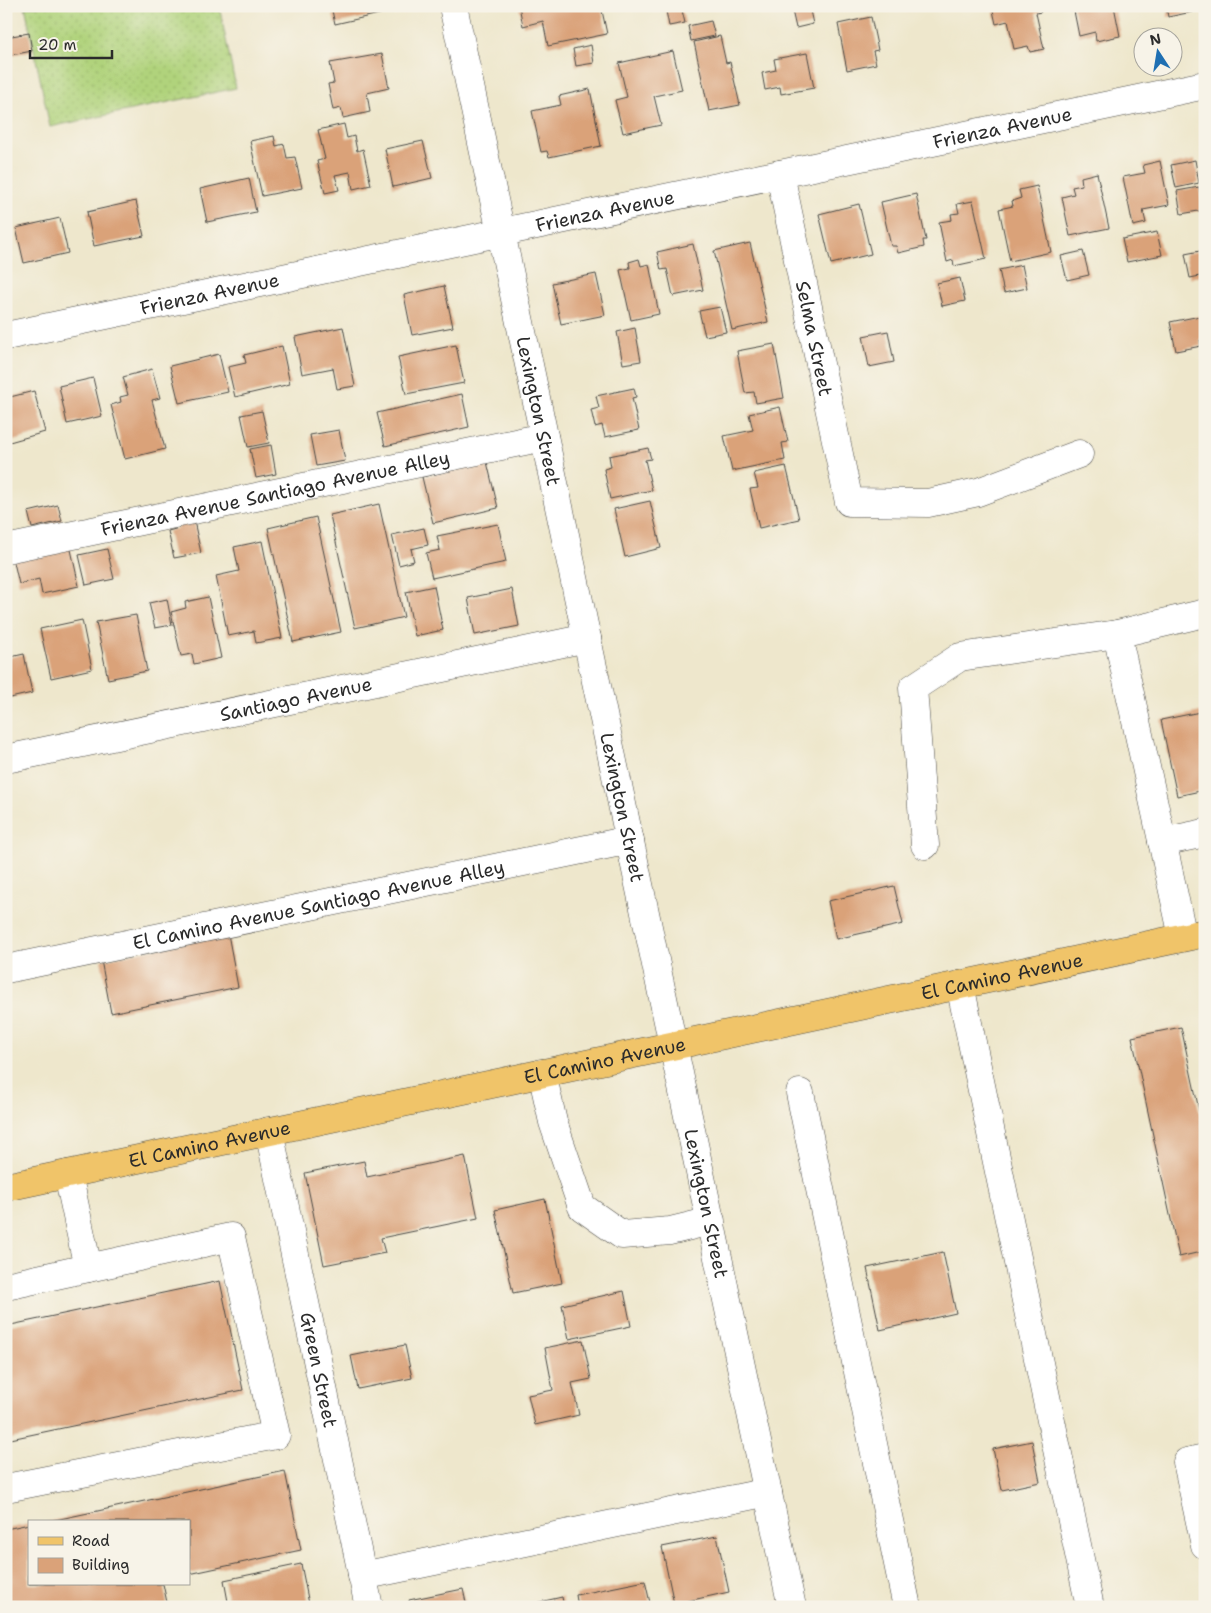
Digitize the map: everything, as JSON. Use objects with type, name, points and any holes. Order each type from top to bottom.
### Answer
[{"type":"main road","name":"El Camino Avenue","points":[[6,1187],[1194,935]]},
{"type":"street","name":"Lexington Street","points":[[453,6],[792,1607]]},
{"type":"street","name":"Frienza Avenue","points":[[6,336],[1205,85]]},
{"type":"street","name":"Selma Street","points":[[780,174],[849,502],[928,503],[978,492],[1079,454]]},
{"type":"street","name":"Frienza Avenue Santiago Avenue Alley","points":[[6,549],[544,438]]},
{"type":"street","points":[[925,845],[913,688],[960,657],[1117,634],[1205,613]]},
{"type":"street","points":[[1117,634],[1162,842],[1194,935]]},
{"type":"street","name":"Santiago Avenue","points":[[6,759],[587,638]]},
{"type":"street","points":[[1162,842],[1205,833]]},
{"type":"street","name":"El Camino Avenue Santiago Avenue Alley","points":[[6,969],[630,840]]},
{"type":"street","points":[[960,984],[1090,1607]]},
{"type":"street","points":[[542,1073],[553,1122],[582,1207],[622,1235],[670,1231],[711,1221]]},
{"type":"street","points":[[800,1093],[907,1607]]},
{"type":"street","name":"Green Street","points":[[269,1131],[369,1607]]},
{"type":"street","points":[[68,1174],[88,1268]]},
{"type":"street","points":[[6,1286],[231,1237],[276,1435],[6,1488]]},
{"type":"street","points":[[1196,1460],[1205,1545]]},
{"type":"street","points":[[362,1576],[768,1492]]},
{"type":"green space","points":[[25,6],[219,6],[236,88],[50,127]]},
{"type":"building","points":[[331,6],[387,6],[388,12],[335,24]]},
{"type":"building","points":[[519,6],[601,6],[607,34],[548,46],[543,21],[523,26]]},
{"type":"building","points":[[665,6],[681,6],[685,23],[669,26]]},
{"type":"building","points":[[791,6],[809,6],[813,24],[796,28]]},
{"type":"building","points":[[992,6],[1039,6],[1041,12],[1036,13],[1044,49],[1030,52],[1028,46],[1014,49],[1008,21],[996,24]]},
{"type":"building","points":[[1073,6],[1114,6],[1120,36],[1096,41],[1095,32],[1079,36]]},
{"type":"building","points":[[1166,6],[1191,6],[1192,12],[1168,17]]},
{"type":"building","points":[[871,17],[878,50],[873,51],[876,64],[847,70],[838,24]]},
{"type":"building","points":[[711,21],[715,36],[691,41],[688,26]]},
{"type":"building","points":[[29,33],[32,51],[6,56],[6,37]]},
{"type":"building","points":[[720,36],[726,63],[730,62],[740,105],[709,111],[694,42]]},
{"type":"building","points":[[591,45],[594,63],[576,66],[573,49]]},
{"type":"building","points":[[673,51],[682,90],[654,96],[661,125],[623,133],[615,100],[627,97],[619,63]]},
{"type":"building","points":[[807,53],[814,88],[781,94],[780,87],[765,90],[762,73],[776,70],[774,59]]},
{"type":"building","points":[[382,54],[389,88],[367,93],[370,112],[343,118],[341,108],[333,110],[328,84],[334,83],[330,63]]},
{"type":"building","points":[[590,89],[601,146],[549,157],[547,151],[541,152],[532,111],[561,105],[559,96]]},
{"type":"building","points":[[344,124],[347,138],[354,136],[357,151],[363,149],[371,185],[353,189],[350,172],[335,175],[339,190],[325,193],[317,161],[325,159],[318,130]]},
{"type":"building","points":[[274,136],[276,146],[284,144],[287,158],[295,157],[302,188],[262,196],[250,141]]},
{"type":"building","points":[[423,141],[432,178],[393,187],[385,149]]},
{"type":"building","points":[[1195,160],[1199,183],[1176,188],[1171,165]]},
{"type":"building","points":[[1160,161],[1169,205],[1143,210],[1146,223],[1133,226],[1123,177],[1145,173],[1143,165]]},
{"type":"building","points":[[1097,173],[1109,228],[1070,236],[1062,197],[1074,194],[1072,187],[1082,185],[1081,177]]},
{"type":"building","points":[[249,178],[256,212],[207,222],[200,189]]},
{"type":"building","points":[[1037,186],[1051,252],[1010,261],[999,209],[1013,206],[1012,201],[1021,198],[1019,190]]},
{"type":"building","points":[[1199,187],[1204,210],[1181,214],[1177,191]]},
{"type":"building","points":[[916,194],[926,240],[923,240],[924,247],[898,253],[896,246],[891,246],[881,202]]},
{"type":"building","points":[[136,201],[144,236],[94,246],[87,212]]},
{"type":"building","points":[[973,201],[986,259],[954,266],[953,260],[947,262],[939,222],[952,220],[951,214],[959,213],[957,204]]},
{"type":"building","points":[[859,204],[871,254],[831,264],[819,214]]},
{"type":"building","points":[[60,218],[68,253],[24,263],[16,228]]},
{"type":"building","points":[[1157,232],[1162,255],[1127,262],[1122,239]]},
{"type":"building","points":[[750,243],[768,322],[732,330],[714,251]]},
{"type":"building","points":[[693,244],[703,290],[673,296],[667,269],[661,270],[657,252]]},
{"type":"building","points":[[1205,250],[1205,275],[1190,278],[1185,254]]},
{"type":"building","points":[[1083,251],[1089,275],[1067,280],[1061,256]]},
{"type":"building","points":[[639,259],[641,266],[649,264],[659,314],[631,320],[620,270],[630,268],[629,262]]},
{"type":"building","points":[[1022,265],[1027,288],[1004,293],[999,270]]},
{"type":"building","points":[[596,274],[605,315],[561,324],[552,283]]},
{"type":"building","points":[[960,278],[965,301],[942,306],[937,283]]},
{"type":"building","points":[[444,286],[453,327],[412,335],[404,295]]},
{"type":"building","points":[[720,307],[726,332],[705,336],[699,311]]},
{"type":"building","points":[[1205,315],[1205,339],[1200,340],[1201,346],[1176,351],[1170,322]]},
{"type":"building","points":[[343,327],[355,386],[337,389],[333,368],[302,374],[295,337]]},
{"type":"building","points":[[635,328],[641,361],[623,364],[617,332]]},
{"type":"building","points":[[888,331],[894,362],[869,367],[863,336]]},
{"type":"building","points":[[774,344],[784,398],[756,403],[754,392],[745,393],[737,351]]},
{"type":"building","points":[[456,345],[464,383],[406,394],[398,357]]},
{"type":"building","points":[[282,346],[290,384],[235,397],[228,367],[246,363],[244,355]]},
{"type":"building","points":[[219,354],[228,392],[179,403],[170,366]]},
{"type":"building","points":[[152,369],[160,398],[152,400],[165,449],[125,459],[111,405],[121,402],[120,397],[128,395],[123,377]]},
{"type":"building","points":[[93,378],[102,416],[67,424],[59,386]]},
{"type":"building","points":[[634,388],[636,397],[632,398],[639,430],[605,437],[602,425],[595,427],[591,410],[599,408],[596,396]]},
{"type":"building","points":[[34,391],[45,432],[6,443],[6,398]]},
{"type":"building","points":[[462,394],[469,427],[385,446],[377,413]]},
{"type":"building","points":[[780,407],[788,442],[782,443],[785,460],[732,471],[724,436],[753,430],[749,414]]},
{"type":"building","points":[[262,411],[269,443],[248,447],[241,415]]},
{"type":"building","points":[[339,430],[345,461],[316,466],[310,435]]},
{"type":"building","points":[[271,445],[276,474],[256,478],[250,449]]},
{"type":"building","points":[[648,448],[651,459],[645,460],[652,490],[610,499],[604,469],[611,467],[609,456]]},
{"type":"building","points":[[487,462],[498,508],[433,523],[422,477]]},
{"type":"building","points":[[786,466],[799,519],[759,528],[750,489],[758,488],[754,473]]},
{"type":"building","points":[[650,501],[661,548],[625,557],[614,509]]},
{"type":"building","points":[[379,504],[404,617],[355,628],[330,515]]},
{"type":"building","points":[[58,505],[62,521],[32,528],[28,512]]},
{"type":"building","points":[[316,517],[341,632],[293,642],[268,528]]},
{"type":"building","points":[[194,521],[201,553],[174,558],[168,531],[179,528],[178,525]]},
{"type":"building","points":[[498,524],[506,562],[432,578],[426,553],[440,550],[437,536]]},
{"type":"building","points":[[424,528],[428,545],[411,549],[414,561],[399,565],[392,535]]},
{"type":"building","points":[[262,541],[282,638],[256,643],[254,631],[228,636],[216,576],[239,571],[234,547]]},
{"type":"building","points":[[70,545],[79,586],[42,594],[39,579],[19,584],[13,558]]},
{"type":"building","points":[[107,549],[114,579],[86,585],[79,555]]},
{"type":"building","points":[[434,586],[443,630],[415,636],[406,592]]},
{"type":"building","points":[[512,589],[519,626],[475,635],[468,598]]},
{"type":"building","points":[[208,597],[221,658],[194,664],[192,654],[181,656],[171,612],[186,608],[185,602]]},
{"type":"building","points":[[167,599],[172,625],[155,628],[149,603]]},
{"type":"building","points":[[136,615],[147,671],[108,679],[96,622]]},
{"type":"building","points":[[82,620],[92,669],[51,678],[40,629]]},
{"type":"building","points":[[24,654],[32,693],[6,699],[6,658]]},
{"type":"building","points":[[1205,711],[1205,790],[1177,796],[1161,720]]},
{"type":"building","points":[[894,886],[903,924],[836,939],[828,901]]},
{"type":"building","points":[[228,934],[238,987],[111,1013],[101,960]]},
{"type":"building","points":[[1181,1027],[1205,1138],[1205,1251],[1179,1257],[1132,1037]]},
{"type":"building","points":[[465,1156],[478,1218],[381,1238],[385,1253],[324,1265],[305,1173],[364,1161],[367,1177]]},
{"type":"building","points":[[545,1199],[562,1283],[513,1293],[495,1210]]},
{"type":"building","points":[[943,1252],[956,1313],[880,1330],[867,1268]]},
{"type":"building","points":[[220,1281],[243,1390],[6,1440],[6,1326]]},
{"type":"building","points":[[624,1291],[631,1326],[569,1339],[562,1305]]},
{"type":"building","points":[[583,1340],[591,1379],[572,1383],[579,1415],[535,1425],[528,1395],[553,1390],[545,1348]]},
{"type":"building","points":[[405,1345],[412,1378],[358,1389],[351,1356]]},
{"type":"building","points":[[1032,1441],[1040,1482],[1002,1490],[993,1449]]},
{"type":"building","points":[[285,1471],[301,1550],[190,1574],[190,1520],[55,1520]]},
{"type":"building","points":[[28,1524],[28,1586],[163,1586],[168,1607],[6,1607],[6,1529]]},
{"type":"building","points":[[717,1536],[729,1592],[674,1604],[662,1547]]},
{"type":"building","points":[[301,1564],[309,1604],[296,1607],[229,1607],[224,1580]]},
{"type":"building","points":[[645,1581],[651,1607],[578,1607],[576,1595]]},
{"type":"building","points":[[463,1589],[467,1607],[410,1607],[409,1600]]},
{"type":"building","points":[[562,1597],[564,1607],[522,1607],[522,1606]]}]
